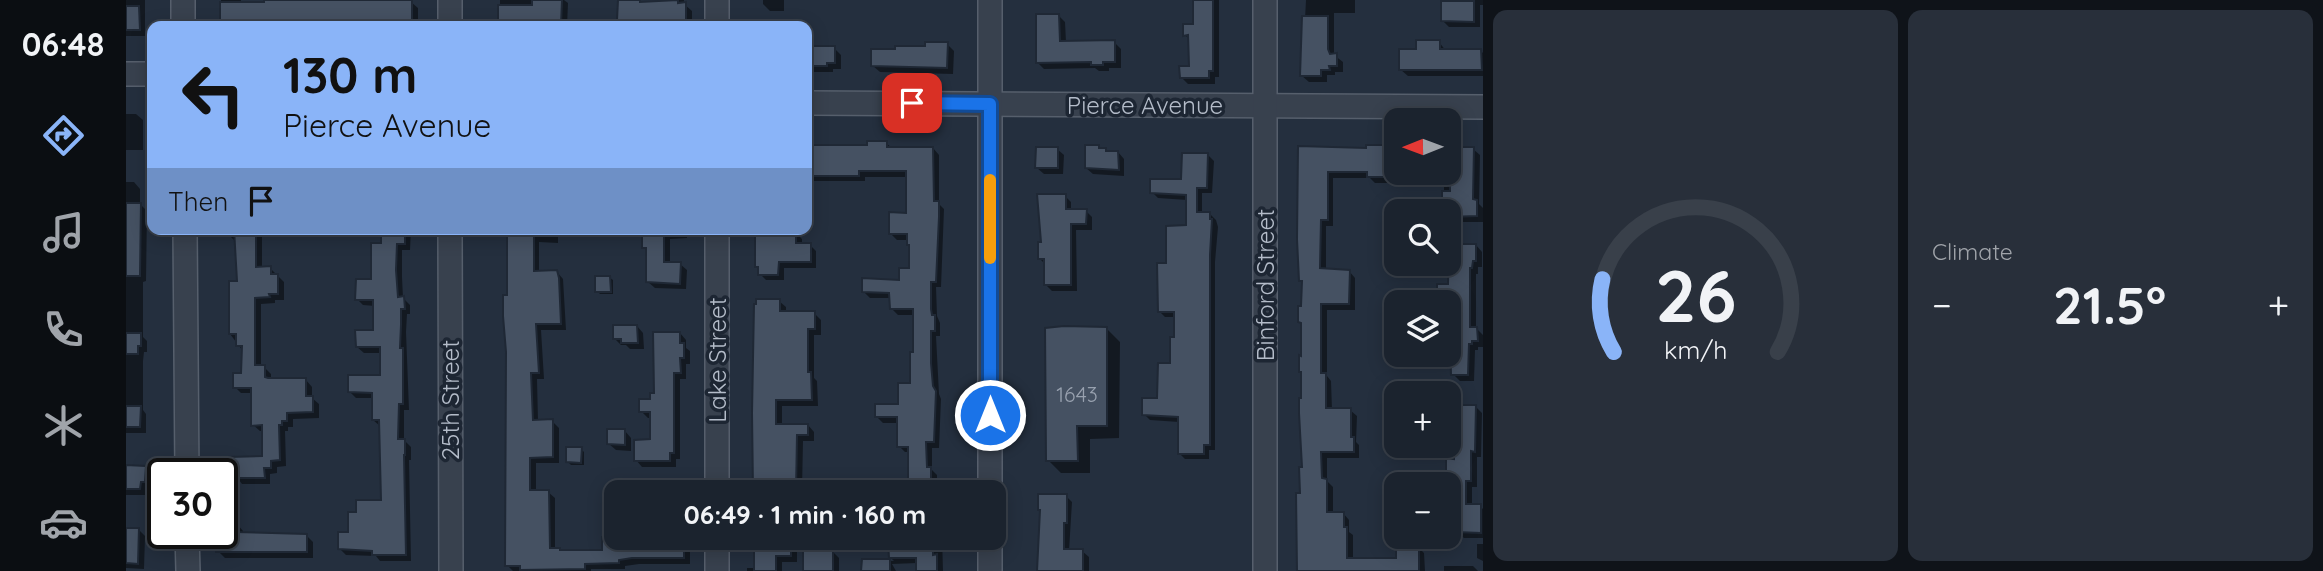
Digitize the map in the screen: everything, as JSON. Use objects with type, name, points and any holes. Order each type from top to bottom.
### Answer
[{"type":"street","points":[[183,0],[183,21]]},
{"type":"street","points":[[450,0],[450,21]]},
{"type":"street","points":[[717,0],[717,21]]},
{"type":"street","points":[[990,0],[990,480]]},
{"type":"street","name":"Binford Street","points":[[1265,0],[1265,571]]},
{"type":"street","points":[[126,74],[147,74]]},
{"type":"street","name":"Pierce Avenue","points":[[812,103],[1483,107]]},
{"type":"street","points":[[185,235],[187,458]]},
{"type":"street","name":"25th Street","points":[[450,235],[451,571]]},
{"type":"street","name":"Lake Street","points":[[717,235],[717,480]]},
{"type":"street","points":[[187,549],[188,571]]},
{"type":"street","points":[[717,550],[717,571]]},
{"type":"street","points":[[990,550],[990,571]]},
{"type":"building","points":[[412,0],[412,21],[220,21],[220,2]]},
{"type":"building","points":[[532,0],[562,0],[561,21],[498,21],[498,5],[532,5]]},
{"type":"building","points":[[618,0],[686,2],[686,20],[617,20]]},
{"type":"building","points":[[1193,0],[1213,0],[1213,71],[1209,71],[1209,78],[1180,78],[1179,66],[1189,66],[1188,35],[1183,36],[1183,24],[1193,24]]},
{"type":"building","points":[[1441,1],[1474,1],[1474,22],[1441,21]]},
{"type":"building","points":[[126,6],[139,6],[140,30],[126,30]]},
{"type":"building","points":[[1036,14],[1059,14],[1060,41],[1115,40],[1115,62],[1103,62],[1103,65],[1091,65],[1091,62],[1036,63]]},
{"type":"building","points":[[1302,16],[1328,16],[1328,49],[1330,54],[1337,53],[1337,66],[1329,66],[1330,70],[1321,70],[1321,76],[1300,76]]},
{"type":"building","points":[[1416,40],[1440,40],[1440,49],[1481,49],[1482,70],[1399,70],[1399,49],[1416,49]]},
{"type":"building","points":[[925,42],[948,42],[947,68],[871,66],[871,49],[925,46]]},
{"type":"building","points":[[812,46],[835,46],[835,63],[827,63],[827,66],[812,66]]},
{"type":"building","points":[[867,141],[887,141],[887,147],[933,147],[934,201],[939,201],[939,217],[936,282],[931,282],[931,309],[932,315],[935,315],[935,331],[931,331],[931,363],[936,391],[934,442],[926,442],[927,467],[931,467],[931,480],[908,480],[908,447],[897,447],[897,417],[875,417],[875,404],[898,404],[898,383],[910,383],[913,309],[890,309],[889,293],[862,292],[862,278],[899,280],[899,268],[909,268],[907,234],[889,234],[889,212],[906,213],[906,171],[859,171],[859,176],[812,176],[812,145],[867,145]]},
{"type":"building","points":[[1085,145],[1099,145],[1099,148],[1106,148],[1106,151],[1118,151],[1119,170],[1085,168]]},
{"type":"building","points":[[1366,145],[1384,145],[1384,177],[1367,177],[1367,172],[1328,172],[1328,220],[1321,220],[1320,268],[1350,270],[1349,304],[1321,304],[1321,373],[1326,373],[1326,408],[1351,408],[1351,437],[1354,437],[1354,452],[1321,452],[1322,478],[1327,479],[1327,512],[1344,512],[1347,558],[1396,558],[1396,549],[1419,549],[1419,571],[1297,571],[1296,493],[1300,493],[1299,467],[1302,467],[1299,413],[1301,323],[1298,322],[1298,306],[1301,306],[1302,281],[1299,281],[1297,239],[1298,146],[1366,148]]},
{"type":"building","points":[[1036,147],[1058,147],[1058,168],[1035,168]]},
{"type":"building","points":[[1461,147],[1474,147],[1473,199],[1477,200],[1477,216],[1461,217],[1461,199],[1442,199],[1442,191],[1450,191],[1450,186],[1461,186]]},
{"type":"building","points":[[1182,153],[1208,153],[1207,188],[1197,188],[1197,212],[1210,212],[1212,219],[1210,445],[1204,445],[1204,454],[1178,454],[1178,417],[1142,415],[1142,398],[1157,398],[1158,363],[1170,363],[1170,337],[1174,337],[1174,312],[1158,312],[1157,263],[1166,263],[1166,226],[1186,225],[1186,195],[1150,193],[1150,179],[1181,179]]},
{"type":"building","points":[[1037,194],[1066,194],[1066,209],[1087,209],[1086,224],[1071,224],[1071,285],[1044,285],[1044,259],[1038,259],[1038,242],[1041,242]]},
{"type":"building","points":[[126,203],[141,203],[140,276],[126,276]]},
{"type":"building","points":[[234,235],[256,235],[256,267],[271,266],[271,274],[278,274],[278,294],[255,298],[255,365],[265,365],[265,377],[268,378],[306,378],[306,396],[313,396],[313,412],[287,413],[287,421],[282,421],[282,425],[279,425],[280,460],[271,461],[271,468],[264,468],[265,478],[238,478],[238,458],[228,458],[262,456],[262,425],[251,426],[251,388],[233,388],[233,373],[241,373],[242,346],[236,346],[236,334],[229,334],[229,281],[237,281]]},
{"type":"building","points":[[381,235],[405,235],[405,244],[397,244],[396,270],[398,297],[404,296],[405,309],[401,309],[403,404],[399,404],[398,439],[405,439],[406,555],[372,555],[372,551],[338,549],[338,532],[348,532],[348,512],[356,512],[356,500],[381,500],[379,420],[372,420],[372,393],[348,392],[348,375],[380,375],[380,347],[356,347],[355,330],[373,330],[373,300],[355,300],[356,279],[371,279],[371,243],[381,243]]},
{"type":"building","points":[[507,235],[534,235],[534,271],[557,270],[559,278],[561,324],[536,324],[539,373],[531,373],[533,420],[553,419],[553,457],[530,458],[530,490],[549,490],[550,548],[602,550],[604,537],[604,550],[684,550],[684,558],[632,558],[619,560],[619,563],[585,564],[585,569],[520,570],[520,566],[505,566],[506,352],[503,295],[507,295]]},
{"type":"building","points":[[642,235],[664,235],[664,262],[681,262],[680,284],[646,282],[646,248],[642,248]]},
{"type":"building","points":[[755,235],[796,235],[796,243],[811,243],[811,262],[779,262],[778,275],[758,275],[758,267],[755,267]]},
{"type":"building","points":[[1461,244],[1476,244],[1476,261],[1473,261],[1470,268],[1470,327],[1477,327],[1478,341],[1469,344],[1468,375],[1451,375],[1451,367],[1461,367],[1461,290],[1437,290],[1437,284],[1448,284],[1448,276],[1461,276]]},
{"type":"building","points":[[595,276],[610,276],[611,292],[595,292]]},
{"type":"building","points":[[756,299],[780,299],[780,311],[815,311],[815,329],[808,329],[808,372],[811,372],[812,400],[776,400],[776,424],[808,424],[808,435],[797,435],[796,480],[753,480]]},
{"type":"building","points":[[613,325],[637,325],[638,343],[621,343],[621,339],[613,339]]},
{"type":"building","points":[[1107,327],[1107,426],[1077,426],[1078,461],[1046,461],[1045,328]]},
{"type":"building","points":[[653,332],[680,332],[680,343],[684,343],[684,358],[680,358],[681,373],[674,373],[674,453],[670,453],[670,461],[634,461],[634,440],[650,439],[650,412],[639,412],[639,399],[650,399],[650,393],[654,393]]},
{"type":"building","points":[[126,333],[141,333],[138,354],[126,354]]},
{"type":"building","points":[[1461,405],[1476,405],[1475,452],[1471,451],[1471,481],[1466,481],[1466,504],[1481,504],[1481,533],[1461,532],[1461,472],[1446,472],[1446,458],[1461,458]]},
{"type":"building","points":[[126,406],[141,406],[140,427],[126,427]]},
{"type":"building","points":[[607,429],[625,429],[625,445],[607,444]]},
{"type":"building","points":[[566,447],[582,447],[581,463],[566,462]]},
{"type":"building","points":[[126,465],[146,466],[145,482],[141,482],[140,489],[126,489]]},
{"type":"building","points":[[1038,494],[1067,494],[1064,549],[1083,549],[1083,571],[1037,571],[1040,510]]},
{"type":"building","points":[[126,528],[139,528],[138,564],[126,563]]},
{"type":"building","points":[[238,532],[307,534],[307,552],[216,552],[216,549],[238,549]]},
{"type":"building","points":[[791,550],[791,556],[776,556],[776,571],[754,571],[754,551]]},
{"type":"building","points":[[803,550],[833,550],[833,571],[803,571]]},
{"type":"building","points":[[888,550],[933,550],[933,555],[937,554],[937,571],[916,571],[916,558],[889,558]]},
{"type":"building","points":[[862,559],[890,559],[890,571],[861,571]]},
{"type":"slow traffic","points":[[990,180],[990,258]]},
{"type":"route","points":[[912,103],[990,104],[990,415]]}]
